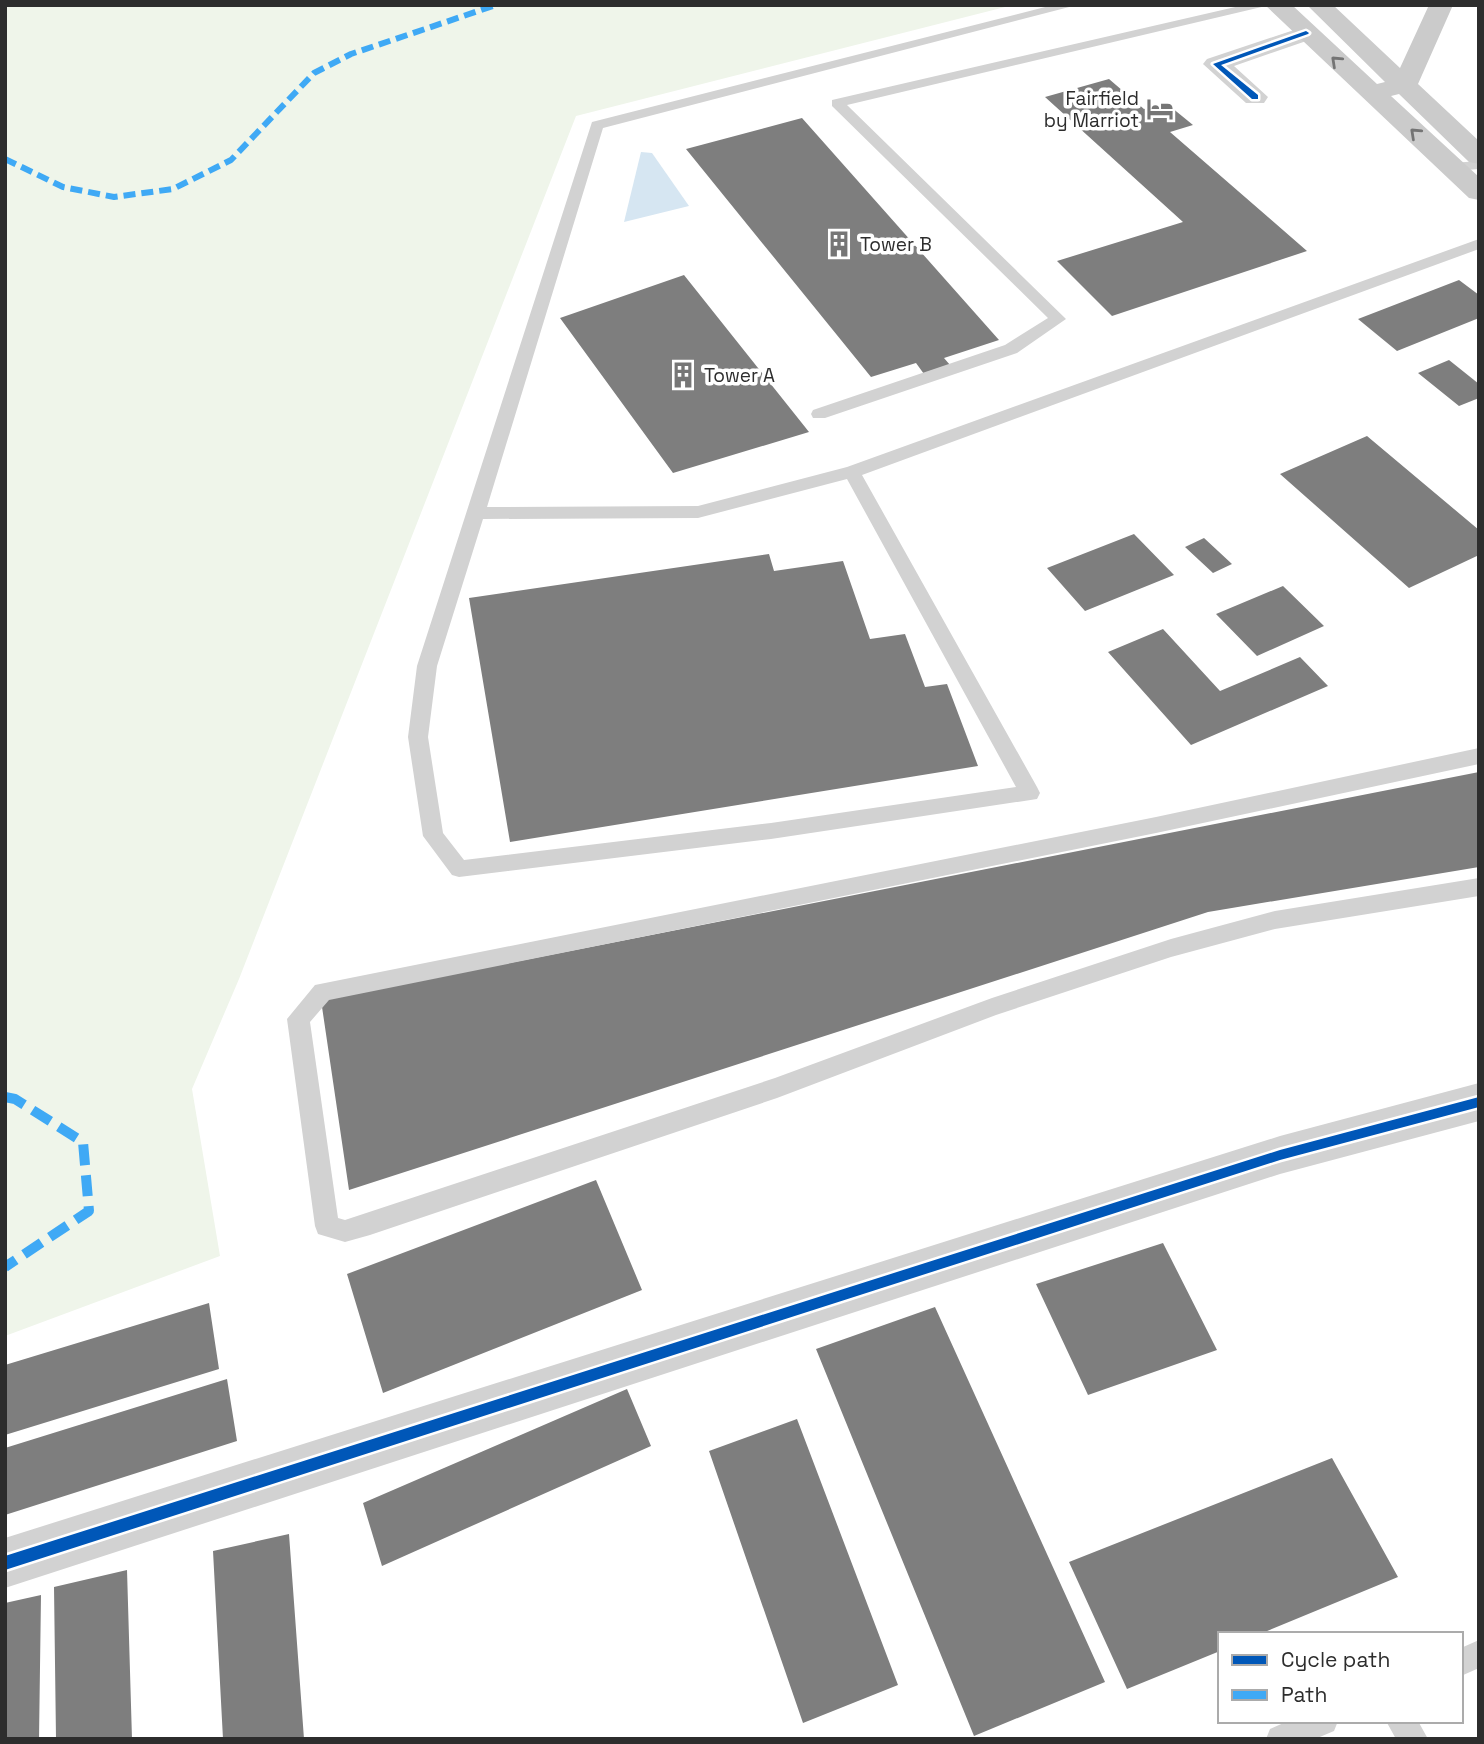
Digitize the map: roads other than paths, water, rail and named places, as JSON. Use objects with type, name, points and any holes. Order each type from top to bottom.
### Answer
[{"type":"main road","points":[[1277,5],[1479,192]]},
{"type":"main road","points":[[1319,5],[1479,156]]},
{"type":"main road","points":[[1405,85],[1441,5]]},
{"type":"main road","points":[[1371,93],[1405,85]]},
{"type":"street","points":[[1255,97],[1216,64],[1306,33]]},
{"type":"street","points":[[5,1563],[1280,1155],[1479,1102]]},
{"type":"lane","points":[[852,472],[1030,793],[771,831],[459,869],[433,836],[418,737],[427,666],[597,125],[1070,5]]},
{"type":"lane","points":[[819,414],[1011,349],[1058,319],[837,103],[1263,5]]},
{"type":"lane","points":[[1452,167],[1479,165]]},
{"type":"lane","points":[[476,513],[698,512],[852,472],[1479,244]]},
{"type":"lane","points":[[1479,756],[1129,831],[323,992],[298,1019],[327,1226],[345,1231],[370,1224],[778,1088],[992,1007],[1171,948],[1275,920],[1404,896],[1479,887]]},
{"type":"lane","points":[[1463,1661],[1479,1654]]},
{"type":"lane","points":[[1280,1739],[1319,1723]]},
{"type":"lane","points":[[1402,1723],[1414,1739]]},
{"type":"water","points":[[641,152],[652,153],[689,206],[624,222]]},
{"type":"place","name":"Fairfield by Marriot","points":[[1160,109]]},
{"type":"place","name":"Tower B","points":[[839,244]]},
{"type":"place","name":"Tower A","points":[[683,375]]}]
